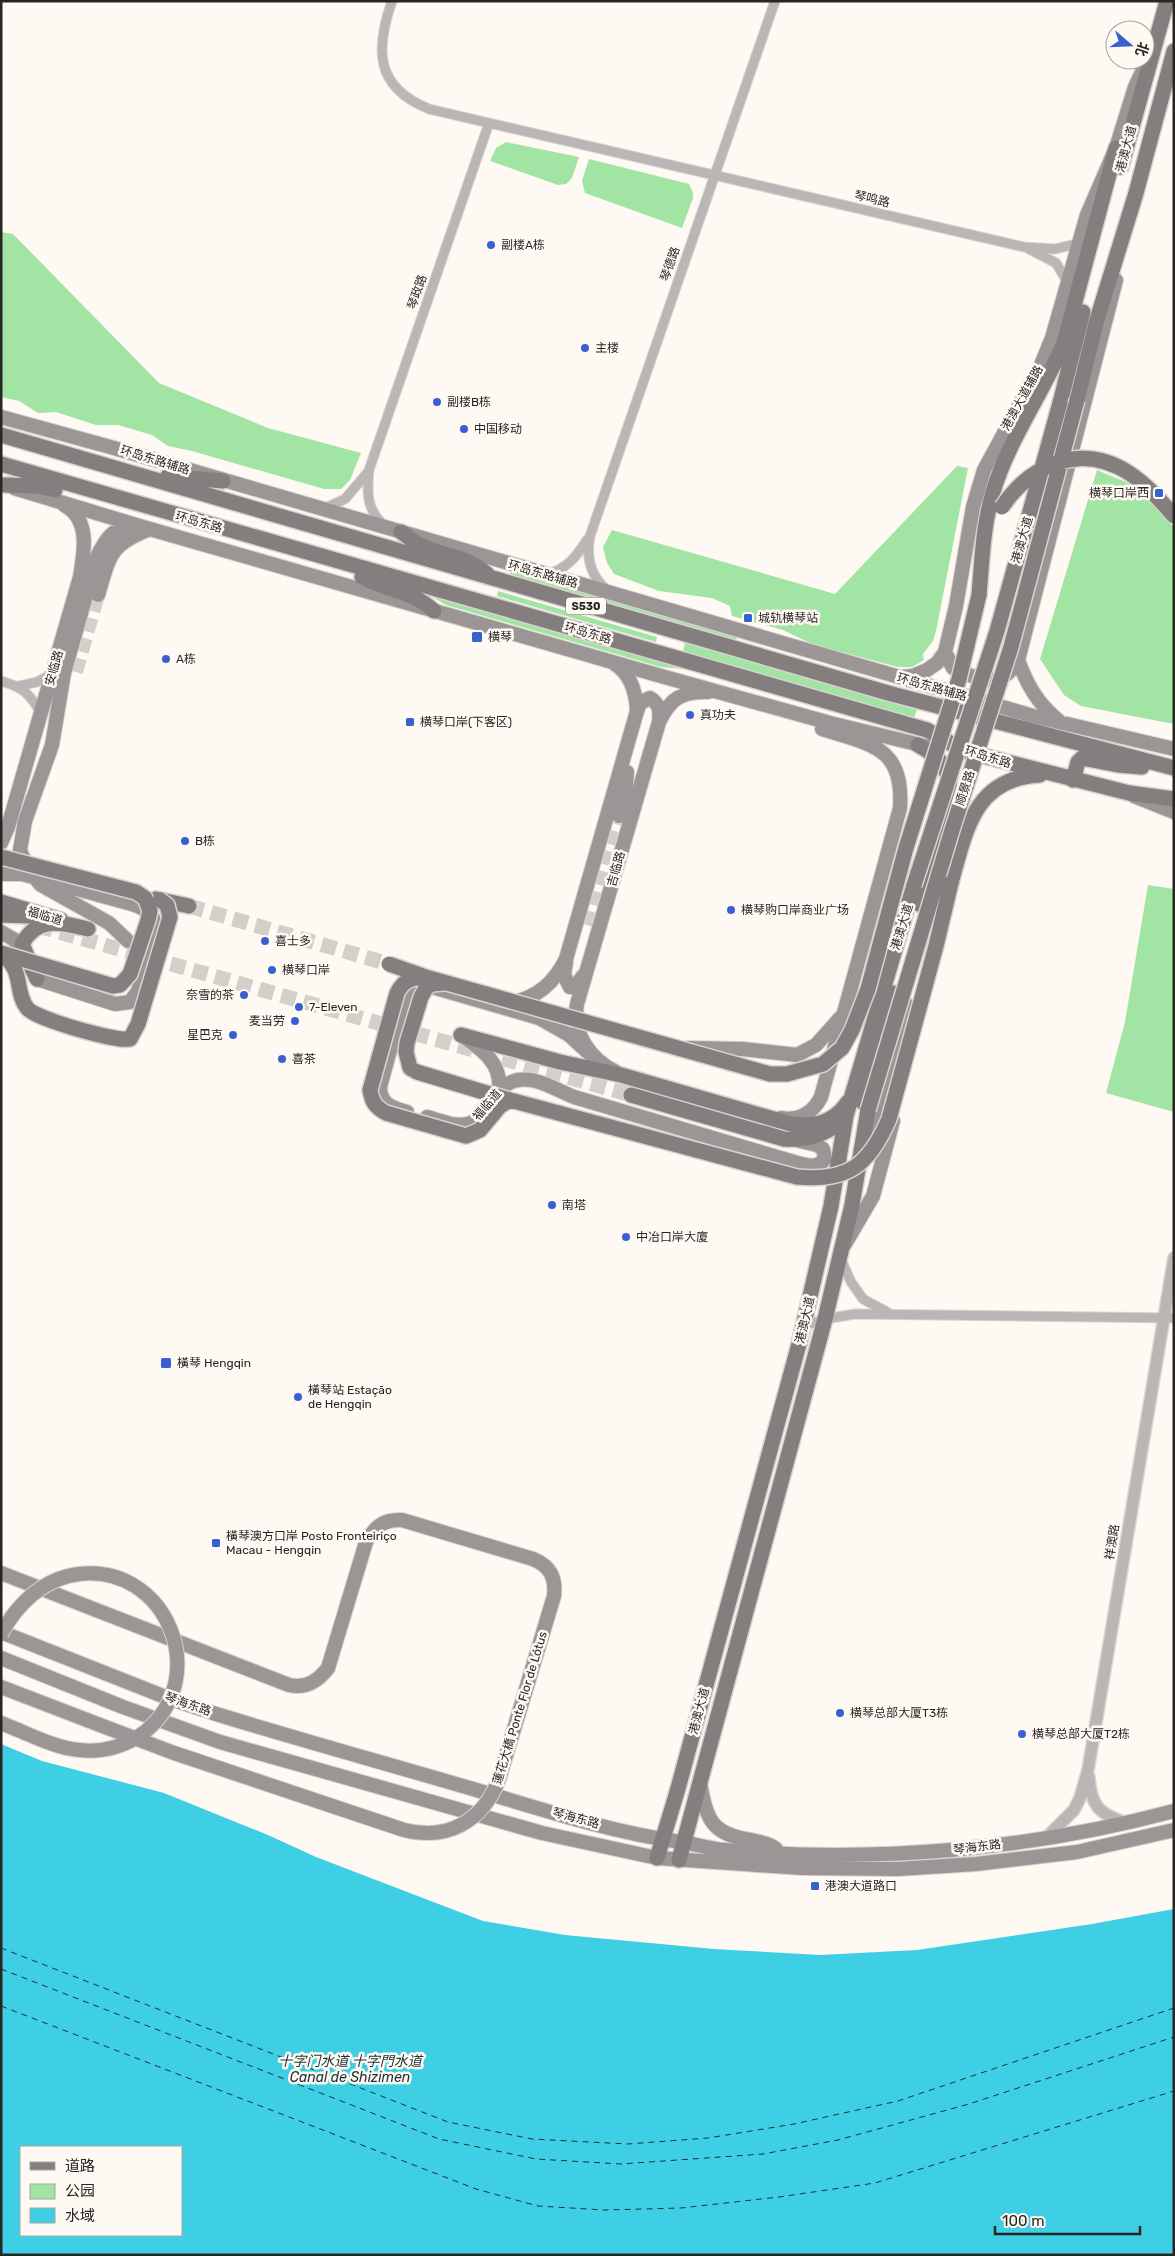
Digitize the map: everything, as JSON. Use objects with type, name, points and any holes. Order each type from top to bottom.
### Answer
[{"type":"main road","name":"港澳大道","points":[[657,1858],[664,1840],[803,1326],[831,1206],[846,1116],[853,1090],[914,885],[997,631],[1060,403],[1122,145],[1167,1]]},
{"type":"main road","name":"港澳大道","points":[[971,749],[1011,647],[1096,323],[1136,192],[1174,51]]},
{"type":"main road","points":[[914,885],[966,684],[992,492],[1006,456],[1050,375],[1064,343],[1100,213],[1122,145]]},
{"type":"main road","name":"港澳大道辅路","points":[[945,652],[956,606],[973,506],[984,470],[1041,365],[1052,338],[1087,215],[1122,145]]},
{"type":"main road","points":[[898,677],[913,676],[927,670],[945,652],[953,668],[987,679],[1003,678],[1013,670],[1018,660],[1101,340],[1136,192]]},
{"type":"main road","name":"环岛东路辅路","points":[[1,417],[898,677],[1062,723],[1174,749]]},
{"type":"main road","name":"环岛东路","points":[[1,435],[492,579],[936,706],[1174,768]]},
{"type":"main road","points":[[388,964],[429,978],[770,1074],[787,1074],[823,1064],[842,1048],[852,1030],[868,989],[906,848],[960,679],[992,533],[1002,507],[1014,489],[1029,476],[1048,465],[1079,460],[1095,460],[1114,465],[1141,482],[1174,516]]},
{"type":"main road","name":"环岛东路","points":[[1,464],[86,490],[927,730],[971,749],[1051,775],[1129,793],[1174,799]]},
{"type":"main road","points":[[112,468],[136,468],[165,476],[223,481]]},
{"type":"main road","points":[[3,484],[132,524],[747,699],[918,745],[971,749]]},
{"type":"main road","points":[[3,484],[37,486],[67,493],[86,490]]},
{"type":"main road","name":"安临路","points":[[1,844],[8,827],[80,577],[84,536],[75,513],[57,501]]},
{"type":"main road","name":"安临路","points":[[128,941],[108,923],[41,885],[28,870],[20,850],[25,821],[52,745],[64,673],[97,557],[103,544],[114,531],[132,524]]},
{"type":"main road","points":[[98,595],[110,558],[116,548],[125,540],[150,529]]},
{"type":"main road","points":[[395,530],[426,548],[470,561],[492,579]]},
{"type":"main road","points":[[340,562],[374,583],[414,596],[434,611]]},
{"type":"main road","name":"吉临路","points":[[494,1004],[526,1000],[544,989],[553,982],[566,959],[631,739],[636,715],[636,696],[628,676],[618,666],[604,658]]},
{"type":"main road","points":[[1018,660],[1025,680],[1036,698],[1049,713],[1062,723]]},
{"type":"main road","name":"吉临路","points":[[621,1075],[606,1068],[592,1055],[581,1039],[575,1014],[659,722],[669,704],[678,698],[698,692],[723,692]]},
{"type":"main road","points":[[636,715],[640,703],[650,698],[659,707],[659,722]]},
{"type":"main road","points":[[747,699],[815,727],[873,746],[892,762],[898,774],[901,788],[900,808],[890,846],[845,1012],[816,1106],[807,1114],[797,1118],[769,1117]]},
{"type":"main road","points":[[619,816],[625,796],[631,739]]},
{"type":"main road","points":[[831,1206],[951,791],[948,773],[941,760],[918,745]]},
{"type":"main road","name":"顺景路","points":[[952,830],[971,749]]},
{"type":"main road","points":[[1073,780],[1078,762],[1082,758],[1118,765],[1174,768]]},
{"type":"main road","points":[[853,1202],[918,965],[974,812],[986,796],[1015,778],[1051,775]]},
{"type":"main road","points":[[1129,793],[1174,812]]},
{"type":"main road","points":[[841,1254],[873,1196],[974,812]]},
{"type":"main road","name":"港澳大道","points":[[683,1842],[825,1319],[853,1202],[868,1110],[952,830]]},
{"type":"main road","points":[[453,984],[437,982],[426,988],[421,997],[407,1043],[407,1062],[410,1068],[417,1072],[797,1177],[834,1178],[860,1163],[870,1153],[890,1119],[936,946],[950,878],[934,854],[920,846],[904,842],[890,846]]},
{"type":"main road","points":[[1,856],[188,906]]},
{"type":"main road","points":[[1,874],[22,874],[132,904],[143,908],[153,916],[156,922],[156,931],[138,991],[130,1002],[115,1004],[37,979],[15,940],[1,932]]},
{"type":"main road","points":[[1,953],[114,986],[120,985],[130,974],[150,911],[145,898],[136,892]]},
{"type":"main road","points":[[1,953],[14,967],[18,976],[23,1002],[34,1014],[115,1039],[130,1039],[138,1024],[170,917],[167,905],[160,900]]},
{"type":"main road","name":"福临道","points":[[1,902],[88,929],[56,922],[34,928],[26,936],[22,944],[37,979]]},
{"type":"main road","points":[[1,915],[44,915]]},
{"type":"main road","points":[[566,959],[564,975],[570,987],[575,987],[580,983],[587,971]]},
{"type":"main road","points":[[429,978],[409,980],[401,985],[397,993],[370,1090],[375,1106],[386,1113],[466,1136],[480,1130],[500,1106],[504,1096],[495,1065],[488,1056],[461,1035]]},
{"type":"main road","name":"福临道","points":[[592,1055],[556,1025],[494,1004],[422,984],[414,986],[408,991],[404,999],[382,1076],[380,1094],[387,1105],[396,1109],[460,1126],[473,1122],[504,1096],[504,1085],[517,1079],[535,1081],[574,1097],[807,1165],[815,1166],[821,1164],[825,1159],[823,1149],[817,1145],[784,1139],[630,1094]]},
{"type":"main road","points":[[674,1048],[743,1050],[797,1055],[816,1045],[845,1012]]},
{"type":"main road","points":[[461,1035],[560,1062],[621,1075],[791,1124],[816,1126],[828,1121],[841,1112],[853,1090]]},
{"type":"main road","name":"福临道","points":[[796,1140],[821,1135],[846,1116]]},
{"type":"main road","name":"蓮花大橋 Ponte Flor de Lótus","points":[[1,1573],[289,1684],[300,1686],[313,1683],[322,1677],[328,1668],[366,1542],[378,1526],[385,1522],[402,1520],[533,1558],[551,1571],[554,1581],[554,1596],[495,1790],[476,1816],[455,1828],[439,1832],[416,1833],[394,1827],[174,1753],[1,1687]]},
{"type":"main road","points":[[1,1633],[23,1603],[44,1586],[73,1575],[99,1574],[120,1579],[138,1587],[156,1603],[172,1632],[178,1663],[173,1692],[161,1715],[136,1738],[115,1748],[78,1750],[50,1743],[1,1723]]},
{"type":"main road","name":"琴海东路","points":[[1,1633],[200,1710],[528,1806],[664,1840],[722,1850],[780,1853],[896,1854],[970,1849],[1127,1824],[1174,1811]]},
{"type":"main road","name":"琴海东路","points":[[1,1658],[123,1708],[220,1742],[542,1833],[657,1858],[802,1868],[898,1868],[976,1864],[1077,1852],[1174,1830]]},
{"type":"main road","points":[[700,1783],[704,1804],[718,1830],[730,1837],[774,1847],[780,1853]]},
{"type":"main road","points":[[678,1860],[683,1842]]},
{"type":"street","points":[[392,1],[381,39],[381,55],[392,83],[402,94],[415,103],[429,109],[714,175]]},
{"type":"street","name":"琴德路","points":[[612,594],[598,581],[591,569],[587,556],[590,536],[775,1]]},
{"type":"street","name":"琴政路","points":[[369,470],[489,123]]},
{"type":"street","name":"琴鸣路","points":[[714,175],[1024,246]]},
{"type":"street","points":[[1024,246],[1055,248],[1080,243]]},
{"type":"street","points":[[1024,246],[1056,263],[1068,284]]},
{"type":"street","points":[[323,510],[345,499],[358,486],[369,470]]},
{"type":"street","points":[[369,470],[366,490],[370,507],[378,520],[395,530]]},
{"type":"street","name":"琴德路","points":[[544,574],[554,572],[571,562],[590,536]]},
{"type":"street","points":[[19,686],[37,682],[52,674]]},
{"type":"street","points":[[1,680],[19,686],[32,698],[41,713]]},
{"type":"street","points":[[841,1254],[851,1282],[863,1299],[891,1314]]},
{"type":"street","name":"祥澳路","points":[[1046,1837],[1074,1810],[1080,1798],[1088,1770],[1168,1318],[1174,1258]]},
{"type":"street","points":[[803,1326],[825,1319],[855,1314],[1168,1318]]},
{"type":"street","name":"祥澳路","points":[[1088,1770],[1090,1792],[1093,1801],[1100,1810],[1111,1818],[1127,1824]]},
{"type":"green space","points":[[506,142],[579,157],[572,178],[566,184],[558,185],[490,161],[496,148]]},
{"type":"green space","points":[[589,159],[689,184],[693,198],[682,228],[585,193],[582,181]]},
{"type":"green space","points":[[1,232],[13,234],[159,383],[268,428],[361,453],[350,480],[341,489],[324,489],[192,451],[168,446],[152,435],[118,425],[96,425],[56,412],[38,413],[19,401],[1,397]]},
{"type":"green space","points":[[957,466],[968,468],[936,631],[933,641],[923,654],[924,660],[912,667],[898,667],[814,645],[783,630],[732,616],[730,606],[712,598],[659,591],[614,574],[607,563],[603,547],[612,530],[835,594]]},
{"type":"green space","points":[[1097,470],[1133,485],[1174,527],[1174,724],[1081,706],[1064,695],[1040,659]]},
{"type":"green space","points":[[512,570],[737,635],[736,640],[510,575]]},
{"type":"green space","points":[[498,591],[657,637],[656,642],[497,596]]},
{"type":"green space","points":[[431,596],[684,669],[661,667],[446,605]]},
{"type":"green space","points":[[685,643],[917,710],[914,718],[683,651]]},
{"type":"green space","points":[[1148,885],[1174,889],[1174,1112],[1106,1093],[1125,1022]]},
{"type":"water","name":"十字门水道 十字門水道 Canal de Shizimen","points":[[1,1744],[42,1761],[164,1793],[268,1835],[316,1857],[483,1921],[565,1935],[714,1949],[820,1955],[917,1950],[1092,1924],[1174,1909],[1174,2255],[1,2255]]},
{"type":"ferry route","points":[[1,1948],[448,2122],[532,2139],[628,2144],[708,2138],[794,2124],[898,2101],[1174,2008]]},
{"type":"ferry route","points":[[1,1969],[439,2139],[536,2159],[621,2164],[763,2154],[838,2140],[969,2104],[1174,2037]]},
{"type":"ferry route","points":[[1,2006],[476,2189],[538,2206],[604,2210],[681,2208],[779,2197],[875,2183],[1174,2091]]},
{"type":"tunnel","points":[[76,672],[98,595]]},
{"type":"tunnel","points":[[587,925],[619,816]]},
{"type":"tunnel","points":[[189,906],[389,964]]},
{"type":"tunnel","points":[[38,926],[631,1095]]},
{"type":"place","name":"副楼A栋","points":[[491,245]]},
{"type":"place","name":"主楼","points":[[585,348]]},
{"type":"place","name":"副楼B栋","points":[[437,402]]},
{"type":"place","name":"中国移动","points":[[464,429]]},
{"type":"place","name":"横琴口岸西","points":[[1159,493]]},
{"type":"place","name":"城轨横琴站","points":[[748,618]]},
{"type":"place","name":"横琴","points":[[477,637]]},
{"type":"place","name":"A栋","points":[[166,659]]},
{"type":"place","name":"真功夫","points":[[690,715]]},
{"type":"place","name":"横琴口岸(下客区)","points":[[410,722]]},
{"type":"place","name":"B栋","points":[[185,841]]},
{"type":"place","name":"横琴购口岸商业广场","points":[[731,910]]},
{"type":"place","name":"喜士多","points":[[265,941]]},
{"type":"place","name":"横琴口岸","points":[[272,970]]},
{"type":"place","name":"奈雪的茶","points":[[244,995]]},
{"type":"place","name":"7-Eleven","points":[[299,1007]]},
{"type":"place","name":"麦当劳","points":[[295,1021]]},
{"type":"place","name":"星巴克","points":[[233,1035]]},
{"type":"place","name":"喜茶","points":[[282,1059]]},
{"type":"place","name":"南塔","points":[[552,1205]]},
{"type":"place","name":"中冶口岸大廈","points":[[626,1237]]},
{"type":"place","name":"橫琴 Hengqin","points":[[166,1363]]},
{"type":"place","name":"橫琴站 Estação de Hengqin","points":[[298,1397]]},
{"type":"place","name":"橫琴澳方口岸 Posto Fronteiriço Macau - Hengqin","points":[[216,1543]]},
{"type":"place","name":"横琴总部大厦T3栋","points":[[840,1713]]},
{"type":"place","name":"横琴总部大厦T2栋","points":[[1022,1734]]},
{"type":"place","name":"港澳大道路口","points":[[815,1886]]}]
